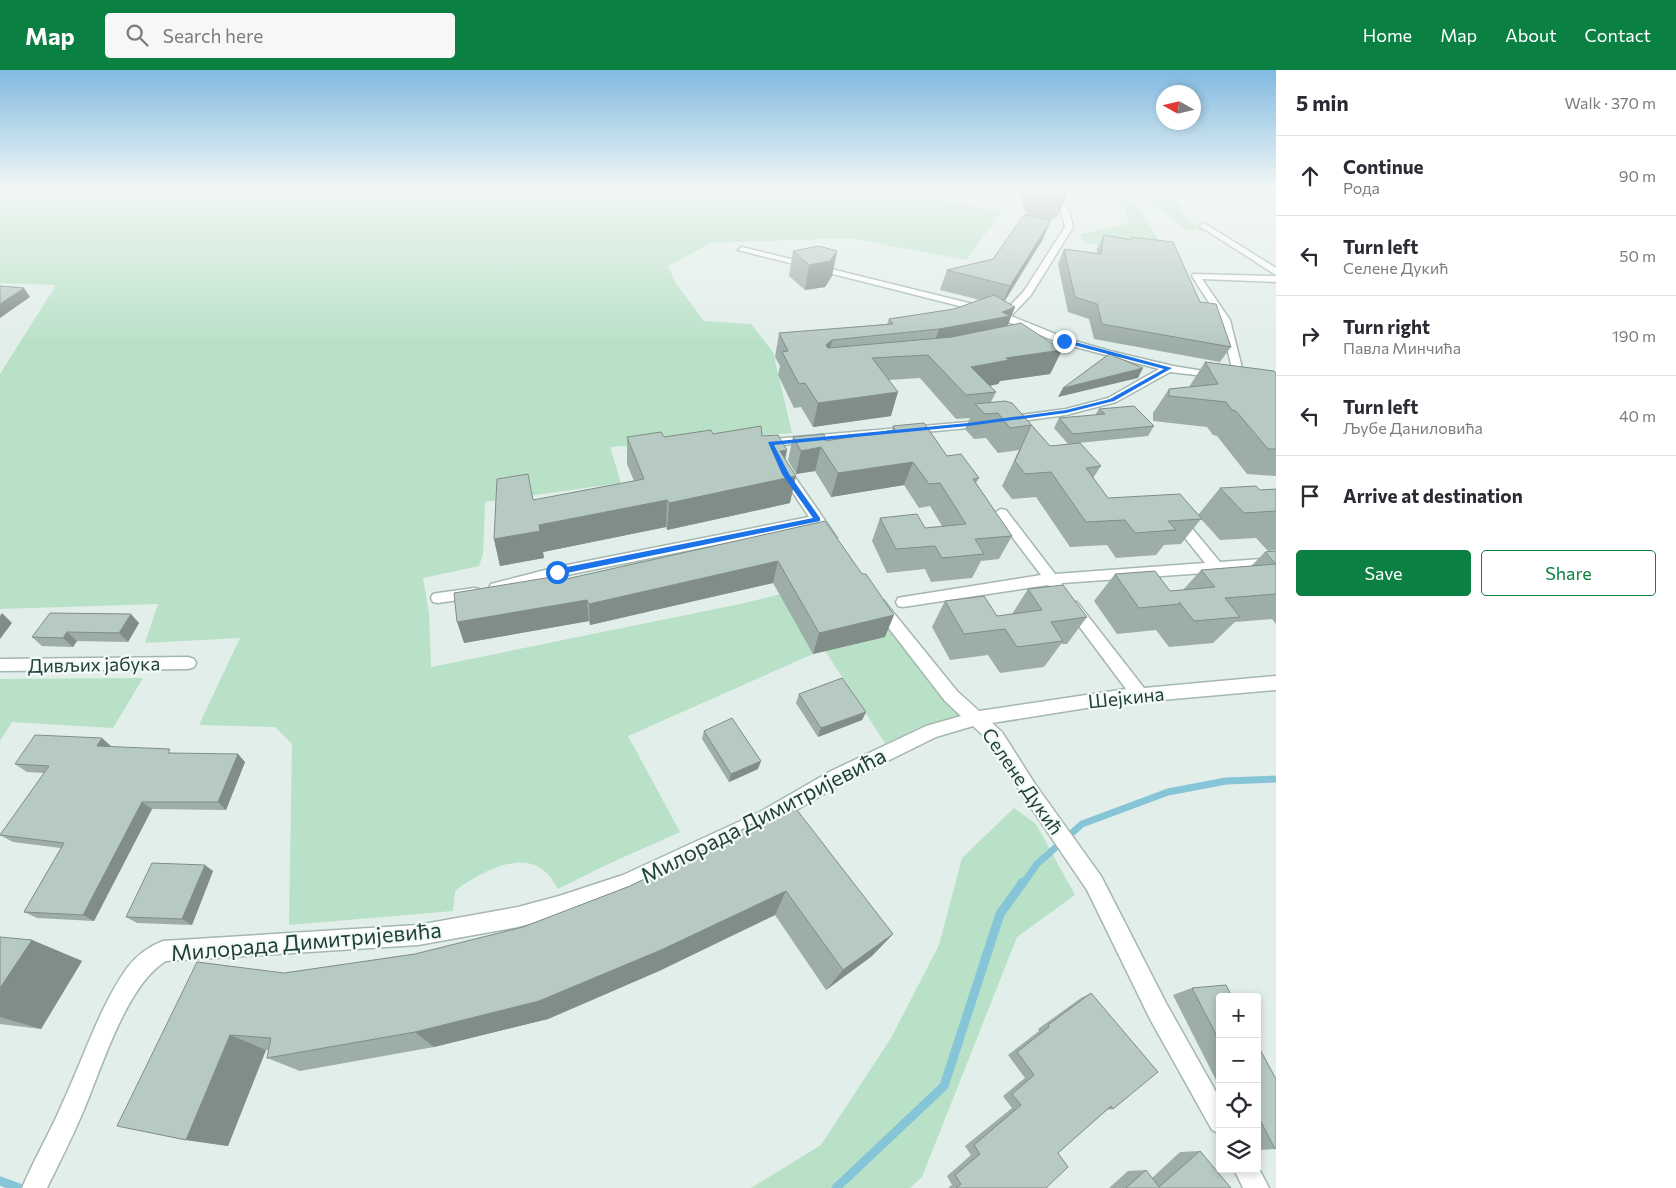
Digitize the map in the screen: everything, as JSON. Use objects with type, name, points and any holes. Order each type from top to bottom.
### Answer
[{"type":"street","points":[[1006,316],[1028,293],[1060,241]]},
{"type":"street","points":[[1229,241],[1276,272]]},
{"type":"street","points":[[742,250],[935,296],[1006,316],[1042,332],[1087,348],[1169,368],[1245,381],[1225,320],[1196,276],[1276,279]]},
{"type":"street","points":[[1026,338],[1042,332]]},
{"type":"street","points":[[747,445],[968,425],[1066,412],[1112,400],[1169,368]]},
{"type":"street","points":[[770,443],[786,474],[837,547]]},
{"type":"street","points":[[1170,511],[1216,567]]},
{"type":"street","points":[[1001,513],[1139,694]]},
{"type":"street","points":[[438,598],[478,592],[557,572],[817,520]]},
{"type":"street","points":[[903,602],[1051,578],[1276,563]]},
{"type":"street","name":"Селене Дукић","points":[[873,596],[951,696],[978,718],[1000,743],[1048,818],[1079,861],[1102,898],[1158,1011],[1216,1115]]},
{"type":"street","name":"Дивљих јабука","points":[[0,665],[188,663]]},
{"type":"street","name":"Шејкина","points":[[978,718],[1139,694],[1276,683]]},
{"type":"street","name":"Милорада Димитријевића","points":[[34,1188],[120,999],[135,975],[148,960],[163,951],[418,935],[481,925],[559,906],[625,884],[766,818],[837,777],[932,732],[978,718]]},
{"type":"street","points":[[1248,1173],[1257,1188]]},
{"type":"green space","points":[[0,241],[761,241],[711,243],[668,266],[675,282],[704,321],[751,324],[773,352],[792,433],[610,447],[621,483],[485,502],[483,554],[479,566],[423,578],[429,613],[431,667],[740,604],[859,575],[978,718],[890,751],[824,649],[628,736],[680,832],[558,889],[542,869],[525,863],[514,863],[482,874],[455,891],[453,911],[289,925],[292,744],[275,727],[199,725],[240,638],[145,643],[158,604],[0,609],[0,374],[56,285],[0,283]]},
{"type":"green space","points":[[866,241],[980,241],[966,260]]},
{"type":"green space","points":[[1083,241],[1159,241],[1163,248],[1137,248],[1083,243]]},
{"type":"green space","points":[[143,678],[113,728],[12,722],[0,741],[0,679]]},
{"type":"green space","points":[[1014,808],[1036,824],[1075,895],[1017,937],[922,1177],[910,1188],[751,1188],[821,1145],[891,1038],[939,945],[962,858]]},
{"type":"building","points":[[1006,241],[1038,241],[1010,286],[947,270],[993,259]]},
{"type":"building","points":[[1103,241],[1173,242],[1200,302],[1216,304],[1231,347],[1102,324],[1097,304],[1075,297],[1064,249],[1101,254]]},
{"type":"building","points":[[819,246],[837,251],[830,261],[809,265],[793,251]]},
{"type":"building","points":[[0,286],[24,288],[0,304]]},
{"type":"building","points":[[994,295],[1015,307],[1002,312],[1010,316],[939,329],[832,340],[826,345],[828,348],[952,337],[1021,323],[1062,350],[1006,358],[1009,360],[971,367],[996,392],[966,395],[928,355],[872,358],[898,392],[818,403],[805,383],[799,384],[782,352],[788,351],[779,333],[893,324],[889,319],[954,309]]},
{"type":"building","points":[[1109,354],[1143,368],[1063,388]]},
{"type":"building","points":[[1205,362],[1274,371],[1276,373],[1276,449],[1268,449],[1226,402],[1169,396],[1169,389],[1218,384]]},
{"type":"building","points":[[1005,401],[1012,403],[1050,446],[1080,443],[1101,466],[1086,468],[1108,498],[1180,494],[1202,519],[1168,521],[1176,530],[1135,533],[1125,520],[1086,522],[1051,472],[1025,474],[1015,461],[1031,425],[1010,428],[998,413],[985,414],[975,404]]},
{"type":"building","points":[[1134,406],[1154,426],[1073,434],[1059,418],[1105,414],[1099,409]]},
{"type":"building","points":[[924,423],[947,456],[961,454],[979,478],[973,479],[1012,536],[975,539],[984,554],[942,558],[935,546],[896,549],[880,518],[917,514],[925,528],[966,524],[940,483],[929,484],[913,462],[838,473],[821,447],[801,451],[793,437],[824,434],[825,441],[895,430],[893,426]]},
{"type":"building","points":[[761,426],[762,436],[778,435],[787,450],[780,451],[796,476],[669,503],[667,500],[539,525],[540,531],[494,539],[497,479],[528,474],[533,500],[644,479],[627,437],[661,432],[664,437],[711,430],[713,434]]},
{"type":"building","points":[[1256,486],[1260,490],[1276,489],[1276,511],[1244,513],[1220,488]]},
{"type":"building","points":[[825,521],[862,574],[866,574],[894,615],[819,633],[778,561],[589,604],[587,600],[457,622],[454,593],[552,577],[553,582]]},
{"type":"building","points":[[1276,551],[1276,564],[1265,552]]},
{"type":"building","points":[[1276,564],[1276,594],[1225,598],[1240,617],[1194,621],[1179,602],[1180,604],[1139,608],[1115,574],[1155,571],[1170,591],[1215,587],[1201,570]]},
{"type":"building","points":[[1063,585],[1087,617],[1051,622],[1063,641],[1017,647],[1005,629],[964,634],[945,601],[984,596],[997,616],[1042,610],[1028,589]]},
{"type":"building","points":[[50,613],[131,614],[119,633],[67,632],[63,638],[32,637]]},
{"type":"building","points":[[842,678],[866,712],[821,728],[799,694]]},
{"type":"building","points":[[732,718],[761,761],[731,774],[704,731]]},
{"type":"building","points":[[35,735],[102,738],[97,746],[170,749],[168,753],[238,754],[218,802],[142,802],[83,915],[24,912],[64,843],[0,835],[49,766],[15,764]]},
{"type":"building","points":[[790,801],[893,934],[843,970],[786,891],[661,950],[539,1001],[415,1032],[267,1058],[271,1038],[230,1035],[186,1140],[117,1126],[197,962],[284,973],[415,954],[523,927],[630,886],[730,837]]},
{"type":"building","points":[[152,863],[205,865],[182,919],[126,917]]},
{"type":"building","points":[[0,937],[32,940],[0,988]]},
{"type":"building","points":[[1226,985],[1230,993],[1216,993],[1216,1034],[1192,988]]},
{"type":"building","points":[[1091,993],[1158,1072],[1113,1109],[1111,1106],[1058,1153],[1068,1167],[1046,1188],[956,1188],[961,1184],[955,1175],[980,1154],[974,1145],[1021,1105],[1012,1094],[1034,1075],[1017,1052],[1049,1027],[1048,1025]]},
{"type":"building","points":[[1261,1051],[1276,1079],[1275,1149],[1261,1122]]},
{"type":"building","points":[[1200,1151],[1216,1170],[1216,1173],[1218,1173],[1231,1188],[1126,1188],[1146,1170],[1159,1187]]},
{"type":"waterway","points":[[1023,884],[1037,864],[1082,824],[1168,792],[1226,781],[1276,779]]},
{"type":"waterway","points":[[836,1188],[944,1086],[1000,914],[1023,882]]},
{"type":"waterway","points":[[0,1181],[19,1188]]},
{"type":"route","points":[[557,572],[817,520],[786,474],[770,443],[968,425],[1066,412],[1112,400],[1126,394],[1169,368],[1107,354],[1064,341]]}]
